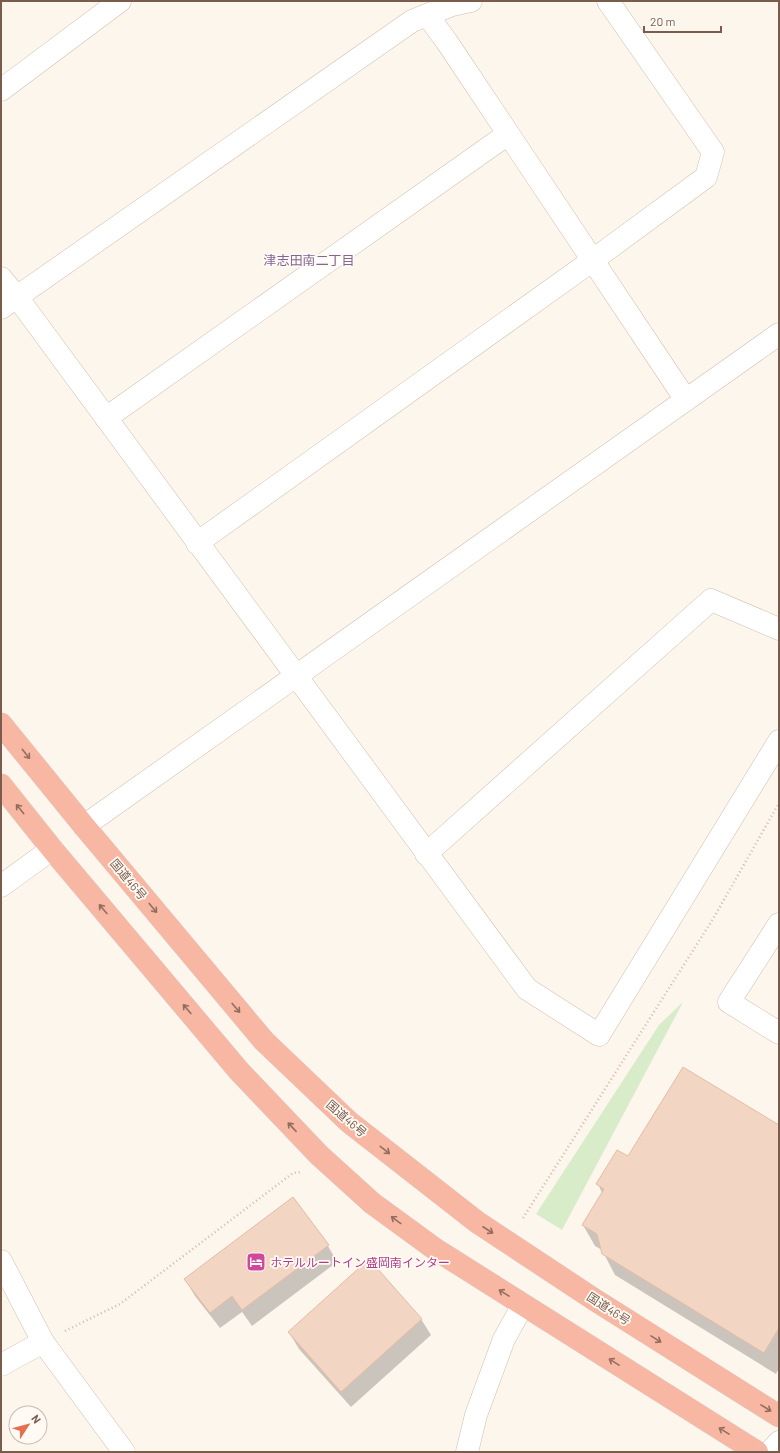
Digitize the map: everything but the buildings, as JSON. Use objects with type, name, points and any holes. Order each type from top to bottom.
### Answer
[{"type":"highway","name":"国道46号","points":[[1,724],[84,826],[264,1041],[355,1126],[477,1222],[595,1300],[779,1416]]},
{"type":"highway","points":[[1,785],[52,849],[239,1070],[319,1155],[372,1203],[435,1249],[757,1452]]},
{"type":"street","points":[[1,90],[120,1]]},
{"type":"street","points":[[9,303],[412,21],[452,5],[471,1]]},
{"type":"street","points":[[197,543],[593,260],[706,177],[713,152],[608,1]]},
{"type":"street","points":[[427,15],[447,42],[686,400]]},
{"type":"street","points":[[106,418],[508,134]]},
{"type":"street","points":[[1,278],[9,303],[106,418],[526,989],[600,1035],[779,742]]},
{"type":"street","points":[[84,826],[779,334]]},
{"type":"street","points":[[426,854],[711,600],[779,630]]},
{"type":"street","points":[[1,886],[52,849]]},
{"type":"street","points":[[779,924],[729,1002],[779,1033]]},
{"type":"street","points":[[1,1261],[43,1342],[124,1452]]},
{"type":"street","points":[[467,1452],[476,1415],[504,1339],[523,1305]]},
{"type":"street","points":[[1,1365],[43,1342]]},
{"type":"street","points":[[770,1452],[779,1442]]},
{"type":"path","points":[[523,1218],[713,919],[779,803]]},
{"type":"path","points":[[43,1342],[120,1304],[293,1173],[305,1172]]},
{"type":"green space","points":[[683,1002],[562,1230],[536,1214],[659,1025]]},
{"type":"place","name":"ホテルルートイン盛岡南インター","points":[[256,1262]]},
{"type":"district","name":"津志田南二丁目","points":[[309,260]]}]
